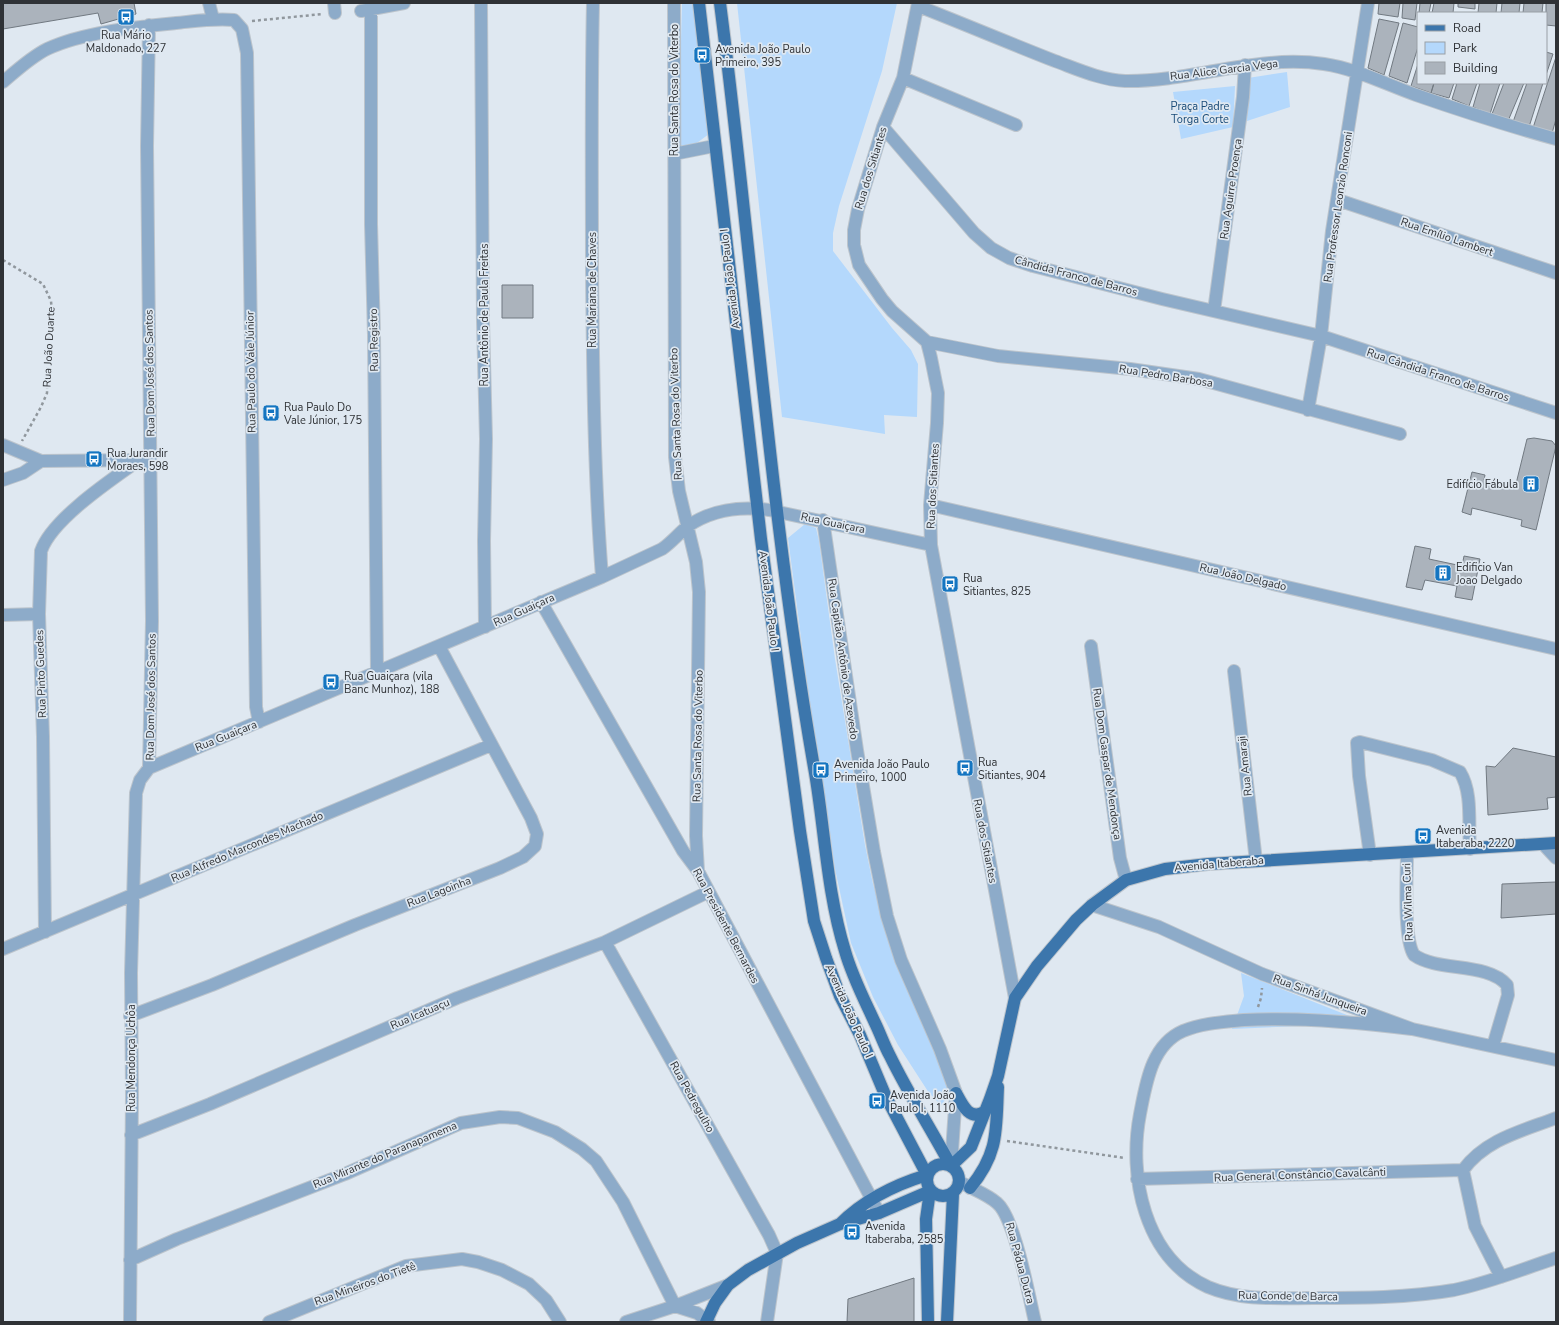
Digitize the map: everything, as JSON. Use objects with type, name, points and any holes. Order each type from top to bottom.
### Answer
[{"type":"main road","name":"Avenida João Paulo I","points":[[699,3],[714,146],[758,508],[798,823],[814,921],[840,996],[860,1035],[886,1097],[928,1175]]},
{"type":"main road","points":[[711,3],[722,18]]},
{"type":"main road","name":"Avenida João Paulo I","points":[[720,3],[739,152],[757,336],[777,511],[804,715],[815,776],[829,878],[841,937],[859,989],[890,1056],[951,1166]]},
{"type":"main road","name":"Avenida Itaberaba","points":[[951,1166],[971,1147],[998,1076],[1015,998],[1037,966],[1076,920],[1092,905],[1126,880],[1146,874],[1186,866],[1556,843]]},
{"type":"main road","name":"Avenida Itaberaba","points":[[965,1185],[986,1165],[991,1156],[995,1139],[998,1076]]},
{"type":"main road","points":[[956,1093],[965,1108],[971,1114],[979,1115],[984,1112]]},
{"type":"main road","points":[[928,1322],[926,1219],[930,1191],[928,1186],[928,1175],[930,1170],[939,1164],[951,1166],[957,1172],[965,1185],[953,1194],[940,1197],[930,1191]]},
{"type":"main road","points":[[840,1224],[871,1198],[904,1182],[928,1175]]},
{"type":"main road","points":[[707,1322],[715,1303],[728,1285],[748,1270],[776,1254],[840,1224],[879,1213],[930,1191]]},
{"type":"main road","points":[[947,1322],[953,1194]]},
{"type":"street","points":[[209,3],[213,19]]},
{"type":"street","name":"Rua Registro","points":[[377,672],[374,335],[366,10],[404,3]]},
{"type":"street","name":"Rua Antônio de Paula Freitas","points":[[481,3],[483,321],[486,439],[484,541],[485,628]]},
{"type":"street","name":"Rua Mariana de Chaves","points":[[593,3],[591,93],[593,376],[595,484],[602,577]]},
{"type":"street","name":"Rua Santa Rosa do Viterbo","points":[[674,3],[675,457],[678,491],[696,562],[699,592],[696,836],[698,871]]},
{"type":"street","name":"Rua Professor Leonzio Ronconi","points":[[1308,410],[1321,336],[1332,231],[1368,3]]},
{"type":"street","name":"Rua Alice Garcia Vega","points":[[918,4],[1088,73],[1123,81],[1152,80],[1245,65],[1294,62],[1324,64],[1357,71],[1437,102],[1495,122],[1556,139]]},
{"type":"street","name":"Rua dos Sitiantes","points":[[918,4],[903,78],[883,127],[858,209],[854,230],[854,245],[860,265],[882,299],[892,311],[927,342],[938,393],[938,423],[930,505],[931,545],[1015,998]]},
{"type":"street","points":[[3,82],[24,64],[47,49],[72,40],[149,25],[213,19],[238,22]]},
{"type":"street","name":"Rua Paulo do Vale Júnior","points":[[238,22],[242,29],[247,53],[256,707],[259,722]]},
{"type":"street","name":"Rua Dom José dos Santos","points":[[149,25],[147,146],[152,458],[152,621],[149,768]]},
{"type":"street","name":"Rua Aguirre Proença","points":[[1214,311],[1244,97],[1245,65]]},
{"type":"street","points":[[903,78],[1016,125]]},
{"type":"street","name":"Cândida Franco de Barros","points":[[883,127],[974,233],[991,248],[1009,258],[1033,266],[1321,336]]},
{"type":"street","points":[[674,154],[714,146]]},
{"type":"street","name":"Rua Emílio Lambert","points":[[1338,200],[1556,273]]},
{"type":"street","name":"Rua Cândida Franco de Barros","points":[[1321,336],[1556,413]]},
{"type":"street","name":"Rua Pedro Barbosa","points":[[927,342],[998,356],[1130,369],[1199,379],[1400,434]]},
{"type":"street","points":[[3,445],[41,461],[139,460],[152,458]]},
{"type":"street","name":"Rua Pinto Guedes","points":[[45,932],[43,737],[39,614],[41,551],[44,542],[51,533],[89,497],[139,460]]},
{"type":"street","points":[[3,480],[24,473],[41,461]]},
{"type":"street","name":"Rua João Delgado","points":[[930,505],[1556,649]]},
{"type":"street","name":"Rua Guaiçara","points":[[149,768],[485,628],[541,602],[602,577],[662,549],[688,526],[719,511],[732,508],[758,508],[777,511],[931,545]]},
{"type":"street","name":"Rua Capitão Antônio de Azevedo","points":[[823,520],[857,750],[874,852],[887,916],[901,960],[940,1049],[956,1093],[951,1166]]},
{"type":"street","name":"Rua Presidente Bernardes","points":[[541,602],[683,851],[698,871],[879,1213]]},
{"type":"street","points":[[3,615],[39,614]]},
{"type":"street","name":"Rua Lagoinha","points":[[130,1016],[212,985],[355,925],[500,868],[532,851],[536,842],[535,826],[439,646]]},
{"type":"street","name":"Rua Dom Gaspar de Mendonça","points":[[1091,646],[1120,858],[1126,880]]},
{"type":"street","name":"Rua Amaraji","points":[[1234,671],[1256,861]]},
{"type":"street","points":[[1370,855],[1359,776],[1357,744],[1360,742],[1432,760],[1460,772],[1468,796],[1470,849]]},
{"type":"street","name":"Rua Alfredo Marcondes Machado","points":[[3,949],[491,744]]},
{"type":"street","name":"Rua Mendonça Uchôa","points":[[130,1322],[130,1016],[136,793],[140,780],[149,768]]},
{"type":"street","points":[[1542,844],[1556,858]]},
{"type":"street","name":"Rua Wilma Curi","points":[[1407,852],[1408,931],[1411,948],[1414,955],[1441,964],[1486,973],[1498,977],[1507,985],[1508,995],[1493,1046]]},
{"type":"street","name":"Rua Icatuaçu","points":[[131,1135],[260,1083],[457,998],[605,942],[708,892]]},
{"type":"street","name":"Rua Sinhá Junqueira","points":[[1092,905],[1159,927],[1262,974],[1412,1029],[1556,1060]]},
{"type":"street","name":"Rua Pedregulho","points":[[605,942],[769,1234],[776,1254]]},
{"type":"street","name":"Rua Conde de Barca","points":[[1412,1029],[1314,1020],[1250,1020],[1216,1023],[1194,1027],[1172,1037],[1157,1054],[1152,1066],[1146,1087],[1136,1143],[1137,1179],[1149,1223],[1166,1254],[1194,1279],[1208,1287],[1236,1296],[1263,1298],[1404,1296],[1455,1290],[1501,1277],[1556,1258]]},
{"type":"street","name":"Rua Mirante do Paranapamema","points":[[130,1260],[177,1239],[345,1174],[461,1123],[500,1117],[518,1118],[555,1132],[582,1149],[596,1161],[623,1202],[675,1306]]},
{"type":"street","points":[[1501,1277],[1475,1226],[1463,1170],[1470,1160],[1484,1148],[1528,1127],[1556,1118]]},
{"type":"street","name":"Rua General Constâncio Cavalcânti","points":[[1137,1179],[1463,1170]]},
{"type":"street","name":"Rua Pádua Dutra","points":[[965,1185],[997,1202],[1007,1216],[1013,1230],[1036,1322]]},
{"type":"street","points":[[767,1322],[776,1254]]},
{"type":"street","name":"Rua Mineiros do Tietê","points":[[269,1322],[406,1266],[462,1258],[502,1270],[529,1284],[546,1300],[560,1322]]},
{"type":"street","points":[[626,1322],[675,1306],[728,1285]]},
{"type":"street","points":[[675,1306],[697,1313],[707,1322]]},
{"type":"path","points":[[238,22],[335,8]]},
{"type":"path","name":"Rua João Duarte","points":[[3,260],[43,284],[50,295],[52,313],[48,354],[47,393],[17,451]]},
{"type":"path","points":[[1250,1020],[1258,1009],[1261,998],[1262,974]]},
{"type":"path","points":[[995,1139],[1136,1159]]},
{"type":"green space","points":[[682,3],[699,3],[713,131],[678,157]]},
{"type":"green space","points":[[737,3],[897,3],[882,71],[839,206],[833,233],[833,251],[892,328],[911,350],[918,364],[917,417],[884,415],[885,434],[782,417]]},
{"type":"green space","name":"Praça Padre Torga Corte","points":[[1287,72],[1290,107],[1247,121],[1248,78]]},
{"type":"green space","name":"Praça Padre Torga Corte","points":[[1235,86],[1233,127],[1181,139],[1173,92]]},
{"type":"green space","points":[[805,524],[816,528],[819,541],[835,659],[865,845],[873,884],[895,959],[952,1092],[941,1105],[929,1093],[898,1045],[873,997],[851,943],[835,869],[821,767],[810,706],[788,538]]},
{"type":"green space","points":[[1241,973],[1367,1023],[1232,1029],[1244,996]]},
{"type":"building","points":[[3,3],[134,3],[136,14],[101,24],[98,13],[3,29]]},
{"type":"building","points":[[1379,3],[1400,3],[1398,17],[1378,14]]},
{"type":"building","points":[[1403,3],[1417,3],[1415,20],[1402,18]]},
{"type":"building","points":[[1420,3],[1431,3],[1429,12],[1419,12]]},
{"type":"building","points":[[1434,3],[1454,3],[1453,12],[1432,12]]},
{"type":"building","points":[[1458,3],[1475,3],[1475,9],[1458,7]]},
{"type":"building","points":[[1479,3],[1497,3],[1496,12],[1478,12]]},
{"type":"building","points":[[1502,3],[1520,3],[1519,12],[1501,12]]},
{"type":"building","points":[[1524,3],[1543,3],[1542,12],[1523,12]]},
{"type":"building","points":[[1546,3],[1556,3],[1556,26],[1547,25]]},
{"type":"building","points":[[1379,19],[1399,23],[1384,75],[1368,68]]},
{"type":"building","points":[[1403,23],[1417,27],[1417,50],[1407,83],[1389,76]]},
{"type":"building","points":[[1547,52],[1553,54],[1547,72]]},
{"type":"building","points":[[1556,57],[1556,119],[1551,137],[1532,131]]},
{"type":"building","points":[[1417,67],[1417,84],[1434,84],[1431,93],[1411,86]]},
{"type":"building","points":[[1434,84],[1454,84],[1449,98],[1431,93]]},
{"type":"building","points":[[1457,84],[1477,84],[1469,106],[1452,99]]},
{"type":"building","points":[[1480,84],[1500,84],[1490,114],[1473,107]]},
{"type":"building","points":[[1504,84],[1524,84],[1508,121],[1492,114]]},
{"type":"building","points":[[1527,84],[1543,84],[1528,130],[1513,122]]},
{"type":"building","points":[[502,285],[533,285],[533,318],[502,318]]},
{"type":"building","name":"Edifício Fábula","points":[[1534,438],[1552,441],[1556,446],[1536,530],[1521,526],[1522,520],[1472,508],[1471,515],[1462,512],[1472,472],[1485,475],[1484,480],[1515,488],[1527,439]]},
{"type":"building","name":"Edificio Van Joao Delgado","points":[[1415,546],[1431,549],[1429,559],[1462,566],[1464,556],[1480,559],[1472,600],[1455,597],[1457,586],[1425,580],[1422,590],[1406,587]]},
{"type":"building","points":[[1513,748],[1556,757],[1556,797],[1547,798],[1548,809],[1488,815],[1486,766],[1495,767]]},
{"type":"building","points":[[1556,882],[1556,914],[1501,918],[1502,884]]},
{"type":"building","points":[[914,1278],[914,1322],[847,1322],[848,1299]]},
{"type":"place","name":"Rua Mário Maldonado, 227","points":[[126,17]]},
{"type":"place","name":"Avenida João Paulo Primeiro, 395","points":[[702,55]]},
{"type":"place","name":"Rua Paulo Do Vale Júnior, 175","points":[[271,413]]},
{"type":"place","name":"Rua Jurandir Moraes, 598","points":[[94,459]]},
{"type":"place","name":"Edifício Fábula","points":[[1531,484]]},
{"type":"place","name":"Edificio Van Joao Delgado","points":[[1443,573]]},
{"type":"place","name":"Rua Sitiantes, 825","points":[[950,584]]},
{"type":"place","name":"Rua Guaiçara (vila Banc Munhoz), 188","points":[[331,682]]},
{"type":"place","name":"Rua Sitiantes, 904","points":[[965,768]]},
{"type":"place","name":"Avenida João Paulo Primeiro, 1000","points":[[821,770]]},
{"type":"place","name":"Avenida Itaberaba, 2220","points":[[1423,836]]},
{"type":"place","name":"Avenida João Paulo I, 1110","points":[[877,1101]]},
{"type":"place","name":"Avenida Itaberaba, 2585","points":[[852,1232]]}]
